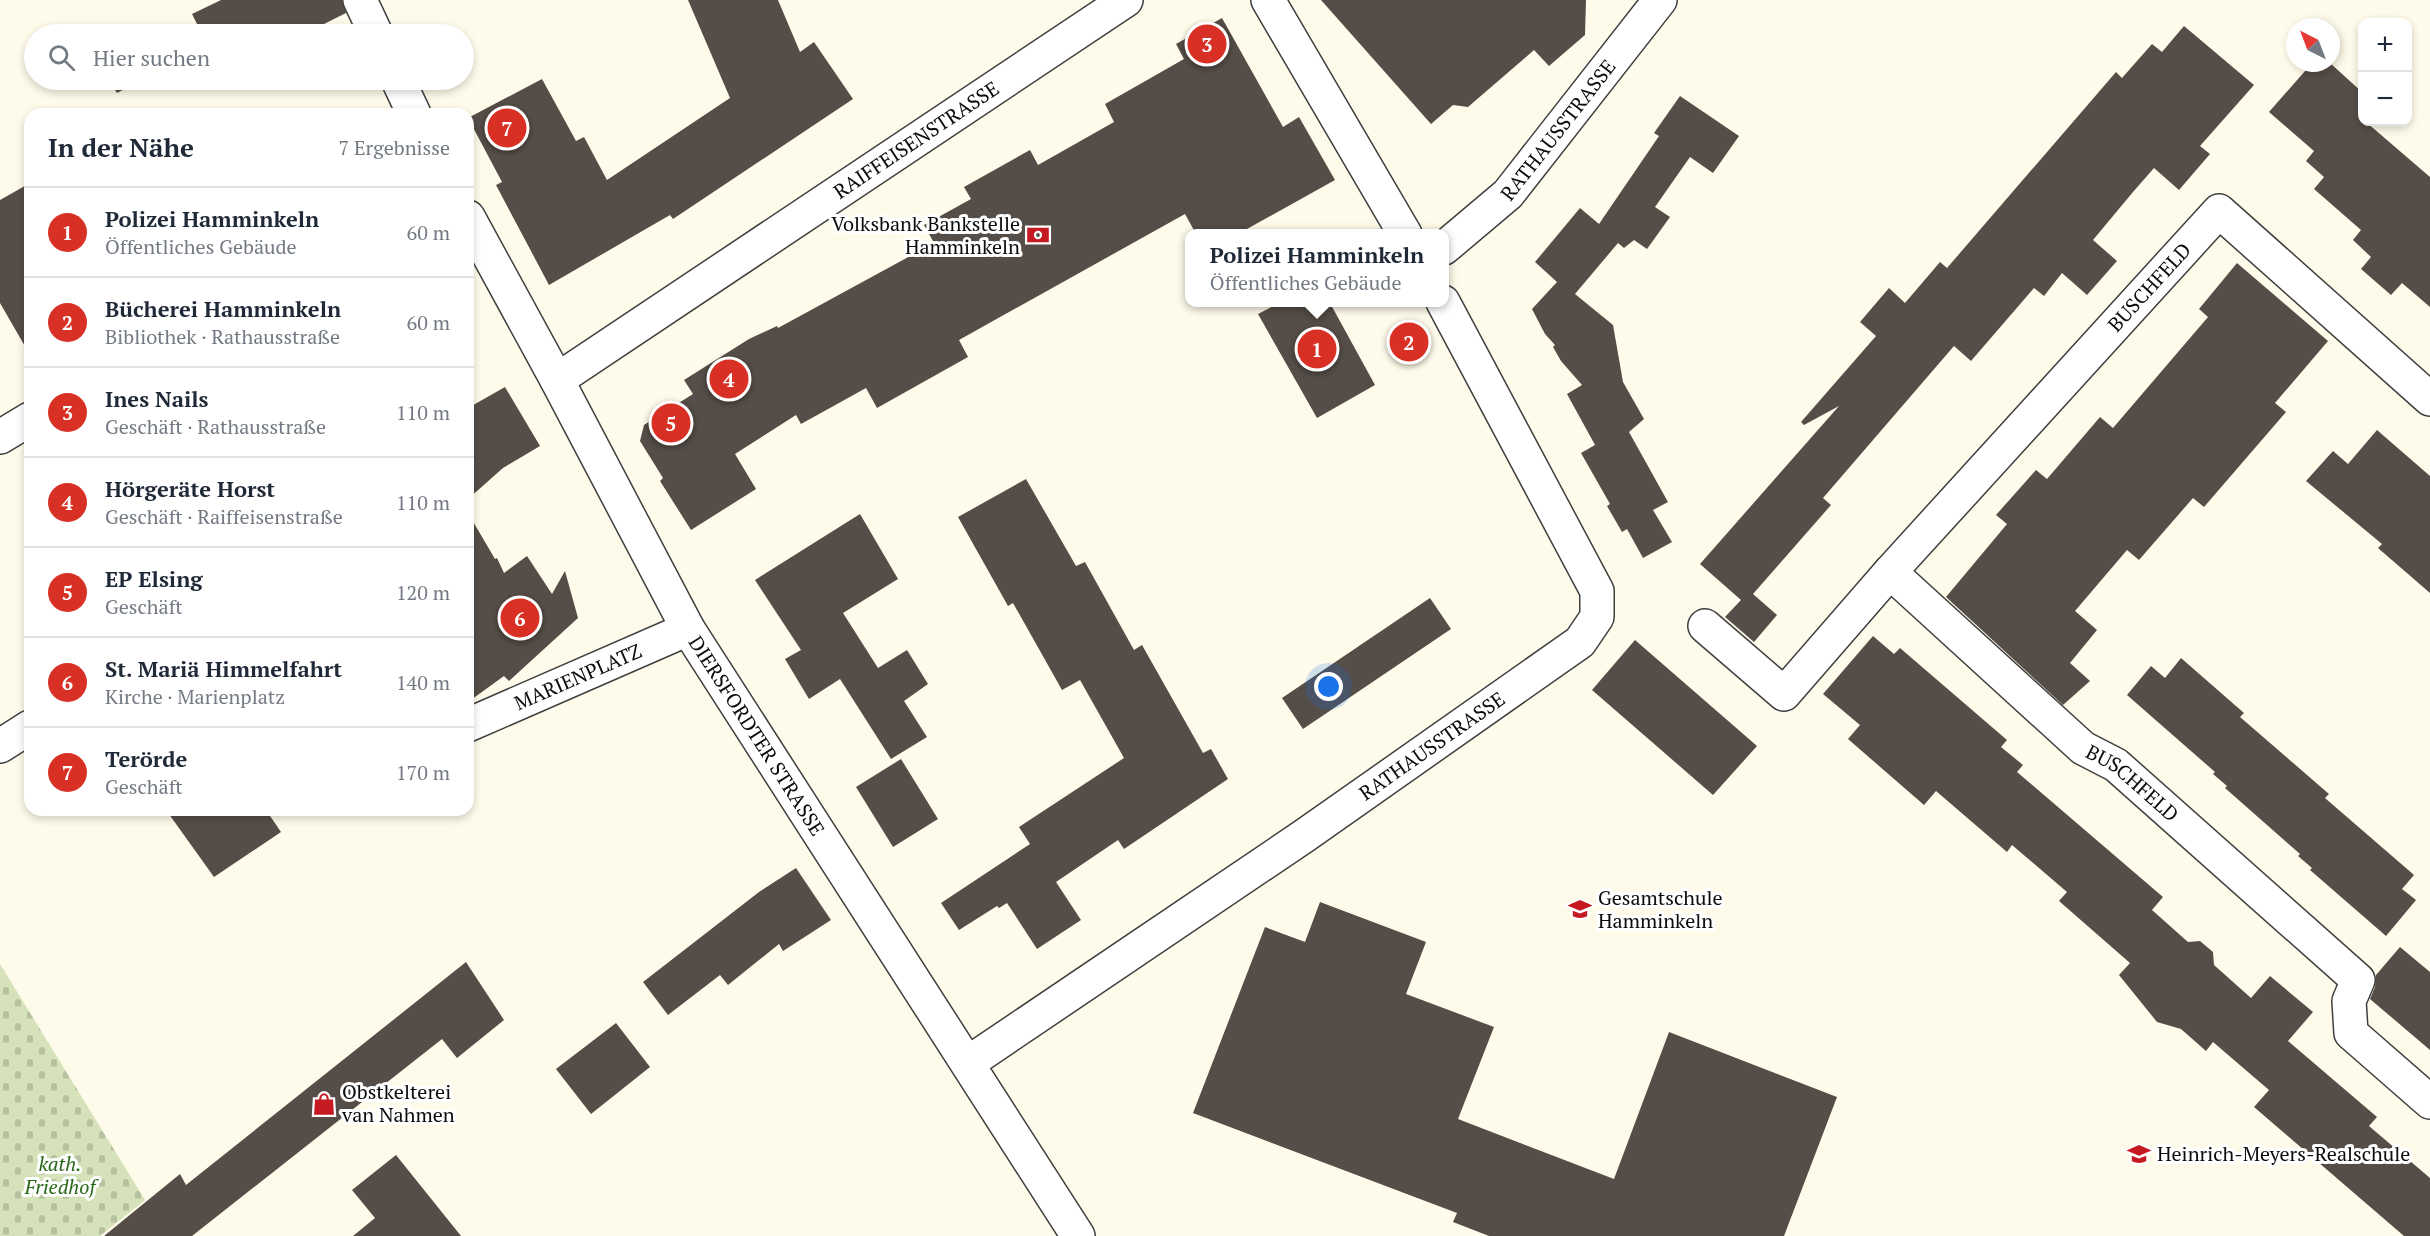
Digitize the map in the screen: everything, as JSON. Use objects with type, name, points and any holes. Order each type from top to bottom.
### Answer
[{"type":"street","points":[[360,0],[371,24]]},
{"type":"street","name":"RAIFFEISENSTRASSE","points":[[557,380],[1126,0]]},
{"type":"street","points":[[1268,0],[1402,229]]},
{"type":"street","name":"RATHAUSSTRASSE","points":[[1449,244],[1509,194],[1660,0]]},
{"type":"street","points":[[403,90],[411,108]]},
{"type":"street","name":"BUSCHFELD","points":[[1705,626],[1784,694],[1890,572],[2219,211],[2430,399]]},
{"type":"street","name":"DIERSFORDTER STRASSE","points":[[474,228],[688,628],[1078,1236]]},
{"type":"street","name":"RATHAUSSTRASSE","points":[[968,1063],[1304,836],[1580,642],[1597,617],[1598,591],[1445,307]]},
{"type":"street","points":[[0,437],[24,423]]},
{"type":"street","name":"BUSCHFELD","points":[[1890,572],[2083,748],[2116,765],[2358,980],[2349,1001],[2351,1033],[2430,1102]]},
{"type":"street","name":"MARIENPLATZ","points":[[474,722],[688,628]]},
{"type":"street","points":[[0,746],[24,731]]},
{"type":"green space","name":"kath. Friedhof","points":[[0,964],[145,1200],[100,1236],[0,1236]]},
{"type":"building","points":[[221,0],[342,0],[346,13],[324,24],[197,24],[192,14]]},
{"type":"building","points":[[688,0],[778,0],[800,52],[814,42],[853,99],[673,219],[670,215],[549,285],[496,185],[502,182],[474,129],[474,115],[542,79],[576,141],[584,137],[607,180],[730,98]]},
{"type":"building","points":[[1321,0],[1586,0],[1585,35],[1549,66],[1534,50],[1468,107],[1453,105],[1431,124]]},
{"type":"building","points":[[1222,18],[1283,127],[1299,117],[1335,180],[1247,229],[1193,229],[1185,214],[959,340],[968,357],[877,408],[866,388],[801,424],[796,415],[735,454],[756,489],[691,530],[660,481],[663,478],[640,441],[644,425],[693,394],[684,380],[749,339],[777,326],[778,328],[934,243],[924,225],[971,199],[964,187],[1030,150],[1038,165],[1114,122],[1105,104],[1184,59],[1176,44]]},
{"type":"building","points":[[2184,26],[2254,85],[2200,146],[2210,154],[2179,190],[2154,168],[2133,192],[2093,240],[2117,261],[2087,295],[2062,273],[2044,296],[2034,288],[1971,361],[1954,346],[1823,498],[1831,505],[1753,594],[1777,615],[1754,642],[1725,617],[1741,600],[1700,564],[1839,406],[1804,425],[1801,422],[1876,336],[1860,322],[1889,288],[1905,303],[1940,262],[1947,268],[2116,72],[2122,78],[2152,44],[2162,52]]},
{"type":"building","points":[[2304,72],[2340,72],[2358,88],[2358,126],[2371,126],[2430,177],[2430,307],[2402,283],[2391,295],[2361,269],[2371,257],[2353,240],[2361,230],[2314,189],[2324,177],[2306,161],[2314,151],[2269,112]]},
{"type":"building","points":[[1680,96],[1739,136],[1713,173],[1690,157],[1655,207],[1670,217],[1647,249],[1634,240],[1624,248],[1618,243],[1575,294],[1613,325],[1623,382],[1644,419],[1629,432],[1668,502],[1653,510],[1672,542],[1643,558],[1627,529],[1622,532],[1607,506],[1610,504],[1581,453],[1595,445],[1567,394],[1582,385],[1561,361],[1553,347],[1555,345],[1545,334],[1532,309],[1557,282],[1535,262],[1580,208],[1599,224],[1659,136],[1654,133]]},
{"type":"building","points":[[24,186],[24,345],[0,303],[0,200]]},
{"type":"building","points":[[2237,263],[2328,341],[2275,403],[2286,412],[2204,507],[2193,498],[2139,560],[2127,550],[2075,611],[2097,630],[2070,663],[2090,681],[2063,705],[1946,597],[2007,524],[1996,515],[2036,470],[2047,479],[2100,417],[2113,428],[2208,317],[2199,309]]},
{"type":"building","points":[[1271,307],[1332,307],[1375,385],[1317,418],[1258,314]]},
{"type":"building","points":[[505,387],[540,446],[503,468],[474,494],[474,405]]},
{"type":"building","points":[[2377,430],[2430,476],[2430,593],[2378,548],[2382,544],[2306,481],[2333,451],[2348,464]]},
{"type":"building","points":[[1026,479],[1076,566],[1085,562],[1134,650],[1142,645],[1203,753],[1211,749],[1228,779],[1124,849],[1118,840],[1056,882],[1081,920],[1037,949],[1007,903],[999,908],[997,906],[959,930],[941,903],[1030,844],[1019,827],[1124,758],[1080,680],[1062,690],[1013,603],[1008,606],[958,517]]},
{"type":"building","points":[[860,514],[898,579],[843,613],[878,668],[907,650],[928,684],[904,701],[927,737],[891,759],[840,679],[809,699],[785,659],[801,650],[755,580]]},
{"type":"building","points":[[474,523],[504,573],[527,556],[552,594],[565,571],[578,618],[509,681],[504,676],[474,698]]},
{"type":"building","points":[[1430,598],[1451,629],[1303,729],[1282,698]]},
{"type":"building","points":[[1873,636],[1894,654],[1900,648],[2007,740],[2001,747],[2023,765],[2017,772],[2163,897],[2152,910],[2188,942],[2200,941],[2213,952],[2214,965],[2251,998],[2270,976],[2313,1012],[2288,1041],[2377,1117],[2369,1126],[2430,1178],[2430,1236],[2404,1236],[2254,1107],[2269,1090],[2213,1042],[2206,1051],[2181,1029],[2157,1022],[2119,975],[2130,963],[2059,901],[2067,892],[2012,845],[2007,852],[1936,791],[1924,805],[1848,739],[1860,725],[1823,694]]},
{"type":"building","points":[[1635,640],[1757,746],[1713,795],[1592,690]]},
{"type":"building","points":[[2181,658],[2244,713],[2240,717],[2329,794],[2325,798],[2414,875],[2402,889],[2416,900],[2386,936],[2310,870],[2312,868],[2298,856],[2300,854],[2225,788],[2227,786],[2213,774],[2215,772],[2127,695],[2151,666],[2165,678]]},
{"type":"building","points":[[901,759],[938,819],[893,847],[856,787]]},
{"type":"building","points":[[170,816],[270,816],[281,832],[214,877]]},
{"type":"building","points":[[796,868],[831,920],[783,951],[779,944],[728,985],[720,975],[668,1015],[643,982],[759,892]]},
{"type":"building","points":[[1320,902],[1426,942],[1406,994],[1494,1027],[1458,1119],[1614,1179],[1669,1032],[1837,1097],[1784,1236],[1489,1236],[1453,1222],[1457,1213],[1193,1113],[1265,927],[1305,942]]},
{"type":"building","points":[[2400,947],[2430,972],[2430,1050],[2370,999],[2375,987],[2376,975]]},
{"type":"building","points":[[466,962],[504,1020],[457,1058],[442,1039],[192,1236],[104,1236],[180,1174],[186,1185]]},
{"type":"building","points":[[616,1023],[650,1067],[591,1114],[556,1069]]},
{"type":"building","points":[[396,1155],[461,1236],[353,1236],[375,1218],[352,1190]]},
{"type":"place","name":"Ines Nails","points":[[1207,44]]},
{"type":"place","name":"Terörde","points":[[507,128]]},
{"type":"place","name":"Volksbank Bankstelle Hamminkeln","points":[[1038,235]]},
{"type":"place","name":"Bücherei Hamminkeln","points":[[1409,342]]},
{"type":"place","name":"Polizei Hamminkeln","points":[[1317,349]]},
{"type":"place","name":"Hörgeräte Horst","points":[[729,379]]},
{"type":"place","name":"EP Elsing","points":[[671,423]]},
{"type":"place","name":"St. Mariä Himmelfahrt","points":[[520,618]]},
{"type":"place","name":"Gesamtschule Hamminkeln","points":[[1580,909]]},
{"type":"place","name":"Obstkelterei van Nahmen","points":[[324,1104]]},
{"type":"place","name":"Heinrich-Meyers-Realschule","points":[[2139,1154]]}]
